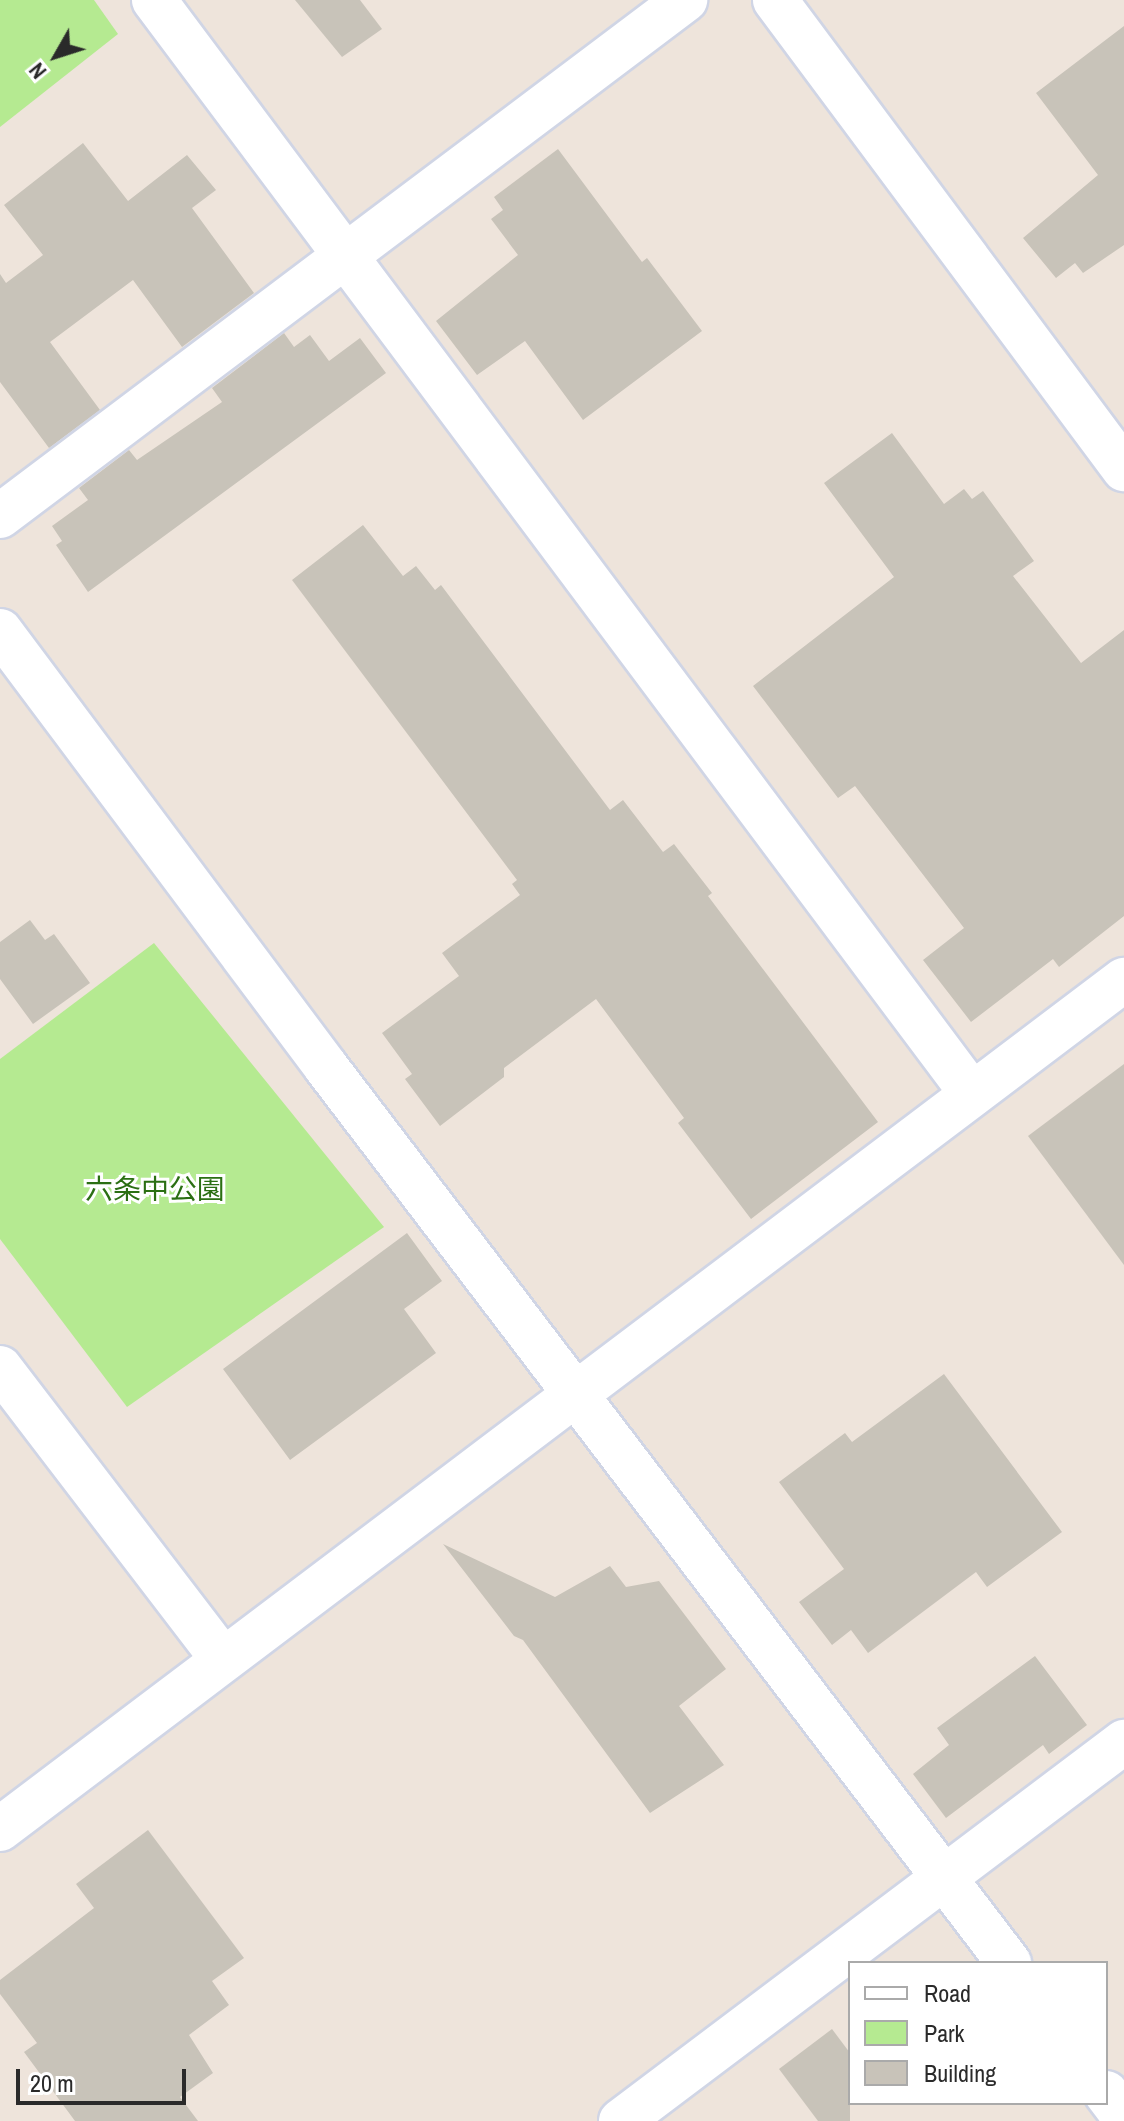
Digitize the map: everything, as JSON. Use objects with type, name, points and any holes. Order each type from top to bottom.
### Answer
[{"type":"street","points":[[154,0],[972,1094]]},
{"type":"street","points":[[0,516],[685,0]]},
{"type":"street","points":[[775,0],[1124,469]]},
{"type":"street","points":[[0,631],[326,1067],[579,1394],[1008,1961]]},
{"type":"street","points":[[0,1829],[222,1658],[579,1394],[1124,980]]},
{"type":"street","points":[[0,1368],[222,1658]]},
{"type":"street","points":[[621,2121],[1124,1742]]},
{"type":"street","points":[[1108,2096],[1124,2117]]},
{"type":"green space","points":[[0,0],[94,0],[118,34],[0,127]]},
{"type":"green space","name":"六条中公園","points":[[154,943],[384,1227],[127,1407],[0,1239],[0,1059]]},
{"type":"building","points":[[295,0],[360,0],[382,29],[342,57]]},
{"type":"building","points":[[1124,26],[1124,245],[1083,273],[1075,263],[1056,278],[1023,238],[1098,175],[1036,93]]},
{"type":"building","points":[[83,143],[128,201],[187,155],[216,190],[192,208],[254,293],[182,347],[133,280],[50,342],[100,410],[49,448],[0,382],[0,274],[6,283],[43,255],[4,205]]},
{"type":"building","points":[[558,149],[642,262],[647,258],[702,331],[583,420],[525,341],[477,375],[436,321],[518,255],[491,219],[503,210],[494,197]]},
{"type":"building","points":[[284,333],[294,347],[310,335],[329,361],[360,338],[386,373],[88,592],[56,545],[62,541],[52,526],[88,500],[79,488],[129,450],[137,460],[222,402],[212,388]]},
{"type":"building","points":[[892,433],[944,504],[964,489],[972,499],[983,491],[1034,561],[1013,576],[1081,663],[1124,630],[1124,916],[1059,967],[1053,959],[971,1022],[923,960],[964,928],[855,786],[838,798],[753,686],[894,577],[824,483]]},
{"type":"building","points":[[363,525],[403,576],[416,566],[435,590],[441,585],[610,810],[623,800],[663,852],[674,844],[712,893],[708,896],[878,1122],[751,1219],[678,1123],[684,1118],[596,999],[504,1068],[504,1077],[440,1126],[405,1079],[412,1074],[382,1033],[459,976],[442,953],[520,895],[512,884],[517,880],[292,580]]},
{"type":"building","points":[[30,920],[45,940],[54,934],[90,983],[33,1024],[0,979],[0,942]]},
{"type":"building","points":[[1124,1064],[1124,1265],[1028,1136]]},
{"type":"building","points":[[407,1233],[442,1281],[404,1309],[436,1353],[290,1460],[223,1369]]},
{"type":"building","points":[[944,1374],[1062,1532],[987,1587],[976,1572],[868,1653],[851,1630],[832,1645],[799,1602],[844,1569],[779,1482],[845,1433],[852,1442]]},
{"type":"building","points":[[443,1544],[555,1597],[610,1566],[626,1587],[659,1581],[726,1669],[679,1706],[724,1765],[650,1813],[523,1640],[514,1636]]},
{"type":"building","points":[[1035,1656],[1087,1725],[1049,1754],[1043,1745],[946,1818],[913,1774],[949,1745],[937,1728]]},
{"type":"building","points":[[148,1830],[244,1958],[212,1981],[229,2005],[189,2035],[213,2073],[180,2097],[198,2121],[75,2121],[24,2052],[37,2043],[0,1994],[0,1980],[94,1908],[76,1884]]},
{"type":"building","points":[[832,2029],[848,2050],[850,2121],[818,2121],[779,2069]]}]
